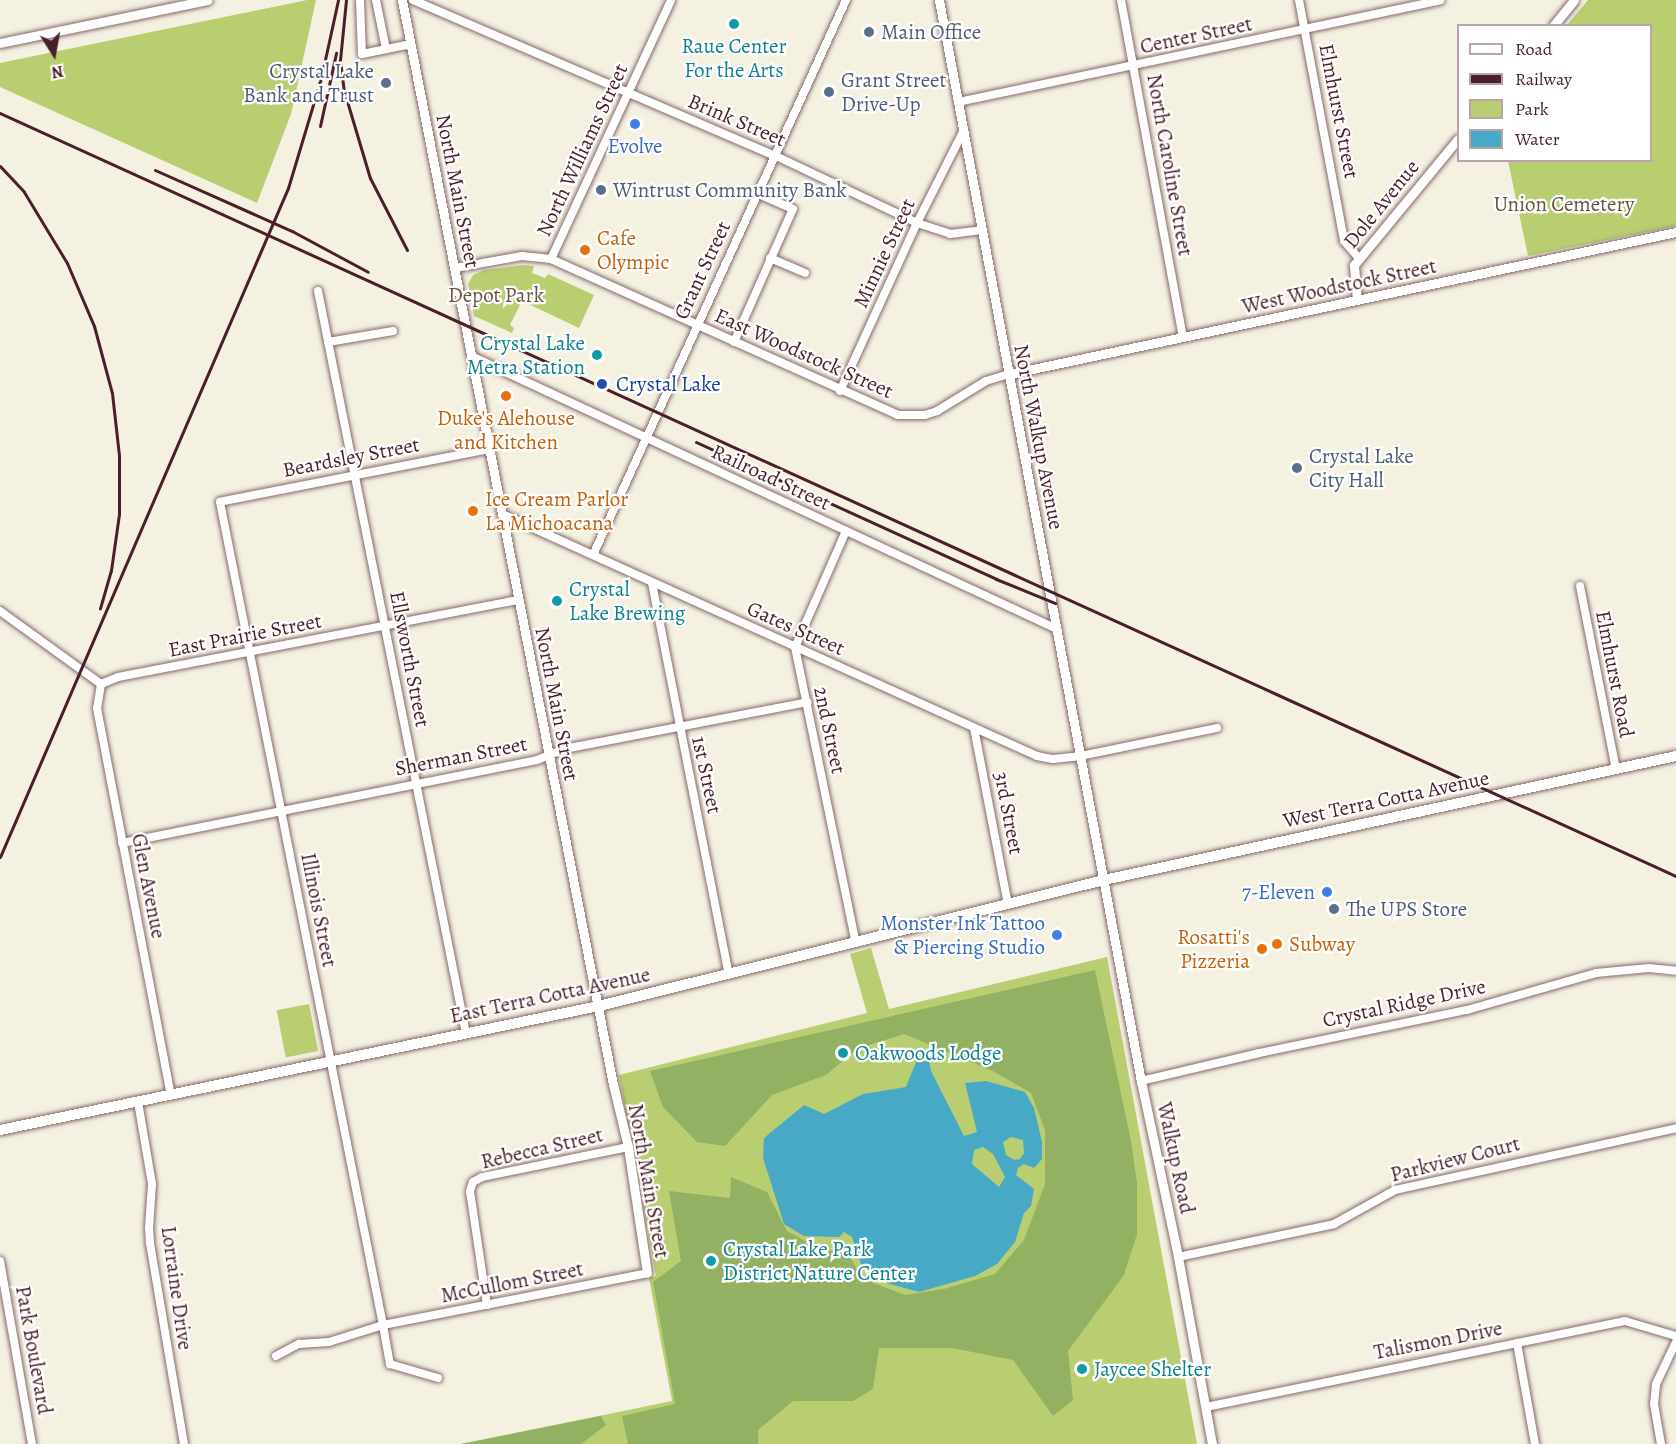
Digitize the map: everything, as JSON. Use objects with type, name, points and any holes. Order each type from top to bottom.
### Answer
[{"type":"main road","name":"West Terra Cotta Avenue","points":[[1104,880],[1676,756]]},
{"type":"main road","name":"East Terra Cotta Avenue","points":[[0,1131],[598,1006],[1104,880]]},
{"type":"street","points":[[0,43],[208,0]]},
{"type":"street","points":[[360,0],[363,54],[411,44]]},
{"type":"street","points":[[376,0],[386,49]]},
{"type":"street","name":"North Main Street","points":[[402,0],[518,600],[628,1147],[647,1273]]},
{"type":"street","name":"Brink Street","points":[[413,0],[776,156],[917,223],[951,234],[982,230]]},
{"type":"street","name":"North Williams Street","points":[[454,268],[522,256],[551,259],[670,0]]},
{"type":"street","name":"Grant Street","points":[[593,555],[696,324],[756,193],[776,156],[846,0]]},
{"type":"street","name":"North Walkup Avenue","points":[[939,0],[1104,880]]},
{"type":"street","name":"North Caroline Street","points":[[1121,0],[1183,337]]},
{"type":"street","name":"Elmhurst Street","points":[[1299,0],[1344,241],[1359,258]]},
{"type":"street","name":"Center Street","points":[[958,102],[1440,0]]},
{"type":"street","points":[[1555,24],[1574,0]]},
{"type":"street","name":"Minnie Street","points":[[840,391],[917,223],[963,132]]},
{"type":"street","name":"Dole Avenue","points":[[1357,300],[1354,271],[1359,258],[1457,140]]},
{"type":"street","points":[[734,342],[793,209],[756,193]]},
{"type":"street","name":"West Woodstock Street","points":[[1009,374],[1676,232]]},
{"type":"street","points":[[770,258],[805,273]]},
{"type":"street","name":"East Woodstock Street","points":[[551,259],[898,416],[926,415],[950,406],[986,381],[1009,374]]},
{"type":"street","name":"Ellsworth Street","points":[[318,291],[466,1034]]},
{"type":"street","points":[[328,342],[393,331]]},
{"type":"street","name":"Railroad Street","points":[[471,356],[1057,629]]},
{"type":"street","name":"Beardsley Street","points":[[220,502],[489,449]]},
{"type":"street","name":"Illinois Street","points":[[220,502],[390,1364],[438,1378]]},
{"type":"street","name":"Gates Street","points":[[502,514],[1045,758],[1080,756],[1217,728]]},
{"type":"street","points":[[795,647],[846,531]]},
{"type":"street","name":"1st Street","points":[[652,582],[678,727],[729,975]]},
{"type":"street","name":"Elmhurst Road","points":[[1580,586],[1616,769]]},
{"type":"street","name":"East Prairie Street","points":[[101,684],[118,677],[518,600]]},
{"type":"street","points":[[0,611],[101,684]]},
{"type":"street","name":"2nd Street","points":[[795,647],[856,943]]},
{"type":"street","name":"Glen Avenue","points":[[101,684],[97,708],[171,1095]]},
{"type":"street","name":"Sherman Street","points":[[122,843],[537,760],[564,749],[807,702]]},
{"type":"street","name":"3rd Street","points":[[974,728],[1008,904]]},
{"type":"street","name":"Walkup Road","points":[[1104,880],[1212,1444]]},
{"type":"street","name":"Crystal Ridge Drive","points":[[1141,1082],[1290,1046],[1467,1010],[1596,973],[1649,968],[1676,971]]},
{"type":"street","name":"Lorraine Drive","points":[[138,1102],[152,1184],[148,1228],[150,1243],[184,1444]]},
{"type":"street","name":"Parkview Court","points":[[1178,1257],[1334,1224],[1395,1190],[1676,1128]]},
{"type":"street","name":"Rebecca Street","points":[[487,1305],[470,1191],[473,1182],[482,1177],[628,1147]]},
{"type":"street","name":"Park Boulevard","points":[[0,1261],[32,1444]]},
{"type":"street","name":"McCullom Street","points":[[276,1356],[299,1344],[329,1342],[383,1325],[647,1273]]},
{"type":"street","name":"Talismon Drive","points":[[1206,1407],[1625,1321],[1676,1336]]},
{"type":"street","points":[[1661,1444],[1654,1404],[1656,1384],[1676,1342]]},
{"type":"street","points":[[1517,1343],[1535,1444]]},
{"type":"green space","points":[[316,0],[291,114],[257,203],[0,87],[0,63]]},
{"type":"green space","name":"Union Cemetery","points":[[1588,0],[1676,0],[1676,226],[1528,256],[1508,162],[1652,162],[1652,24],[1568,24]]},
{"type":"green space","name":"Depot Park","points":[[523,265],[534,266],[532,273],[545,278],[548,274],[594,295],[579,328],[522,301],[510,325],[514,328],[512,333],[474,316],[468,284],[473,275],[484,270]]},
{"type":"green space","points":[[871,948],[889,1009],[1107,957],[1197,1444],[461,1444],[672,1401],[649,1278],[656,1276],[619,1075],[867,1013],[850,954]]},
{"type":"green space","points":[[1095,970],[1131,1141],[1137,1183],[1137,1234],[1124,1275],[1068,1351],[1073,1400],[1053,1416],[1013,1360],[952,1348],[879,1348],[873,1389],[853,1401],[793,1401],[758,1430],[758,1444],[628,1444],[622,1416],[675,1404],[653,1282],[681,1261],[669,1191],[730,1198],[731,1177],[767,1192],[787,1231],[818,1248],[849,1254],[861,1278],[905,1295],[944,1289],[995,1274],[1024,1240],[1045,1184],[1045,1130],[1031,1093],[993,1071],[904,1034],[857,1049],[826,1075],[772,1095],[725,1146],[697,1142],[663,1107],[650,1071]]},
{"type":"green space","points":[[309,1004],[318,1051],[286,1057],[277,1010]]},
{"type":"green space","points":[[601,1416],[606,1425],[581,1444],[461,1444]]},
{"type":"water","points":[[929,1061],[931,1071],[964,1136],[977,1132],[965,1083],[986,1081],[1025,1092],[1034,1108],[1042,1142],[1042,1159],[1034,1168],[1024,1164],[1018,1168],[1016,1175],[1034,1189],[1031,1206],[1024,1213],[1015,1242],[997,1264],[975,1276],[919,1292],[883,1282],[861,1264],[852,1237],[844,1232],[839,1237],[804,1236],[784,1224],[763,1158],[764,1138],[804,1105],[824,1114],[863,1094],[906,1087],[916,1062]],"holes":[[[1011,1137],[1023,1140],[1024,1153],[1020,1159],[1014,1160],[1006,1155],[1003,1142]],[[983,1147],[993,1154],[1005,1177],[999,1187],[972,1164],[974,1150]]]},
{"type":"railway","points":[[0,857],[288,188],[321,78],[338,0]]},
{"type":"railway","points":[[346,0],[340,60],[344,91],[370,178],[407,250]]},
{"type":"railway","points":[[320,126],[336,53]]},
{"type":"railway","points":[[0,113],[1676,876]]},
{"type":"railway","points":[[0,166],[24,192],[67,263],[94,326],[112,393],[119,455],[119,514],[111,570],[100,608]]},
{"type":"railway","points":[[155,170],[292,231],[368,272]]},
{"type":"railway","points":[[696,442],[996,579],[1055,603]]},
{"type":"place","name":"Raue Center For the Arts","points":[[734,24]]},
{"type":"place","name":"Main Office","points":[[869,32]]},
{"type":"place","name":"Crystal Lake Bank and Trust","points":[[386,83]]},
{"type":"place","name":"Grant Street Drive-Up","points":[[829,92]]},
{"type":"place","name":"Evolve","points":[[635,124]]},
{"type":"place","name":"Wintrust Community Bank","points":[[601,190]]},
{"type":"place","name":"Cafe Olympic","points":[[585,250]]},
{"type":"place","name":"Crystal Lake Metra Station","points":[[597,355]]},
{"type":"place","name":"Crystal Lake","points":[[602,384]]},
{"type":"place","name":"Duke's Alehouse and Kitchen","points":[[506,396]]},
{"type":"place","name":"Crystal Lake City Hall","points":[[1297,468]]},
{"type":"place","name":"Ice Cream Parlor La Michoacana","points":[[473,511]]},
{"type":"place","name":"Crystal Lake Brewing","points":[[557,601]]},
{"type":"place","name":"7-Eleven","points":[[1327,892]]},
{"type":"place","name":"The UPS Store","points":[[1334,909]]},
{"type":"place","name":"Monster Ink Tattoo & Piercing Studio","points":[[1057,935]]},
{"type":"place","name":"Subway","points":[[1277,944]]},
{"type":"place","name":"Rosatti's Pizzeria","points":[[1262,949]]},
{"type":"place","name":"Oakwoods Lodge","points":[[843,1053]]},
{"type":"place","name":"Crystal Lake Park District Nature Center","points":[[711,1261]]},
{"type":"place","name":"Jaycee Shelter","points":[[1082,1369]]}]
